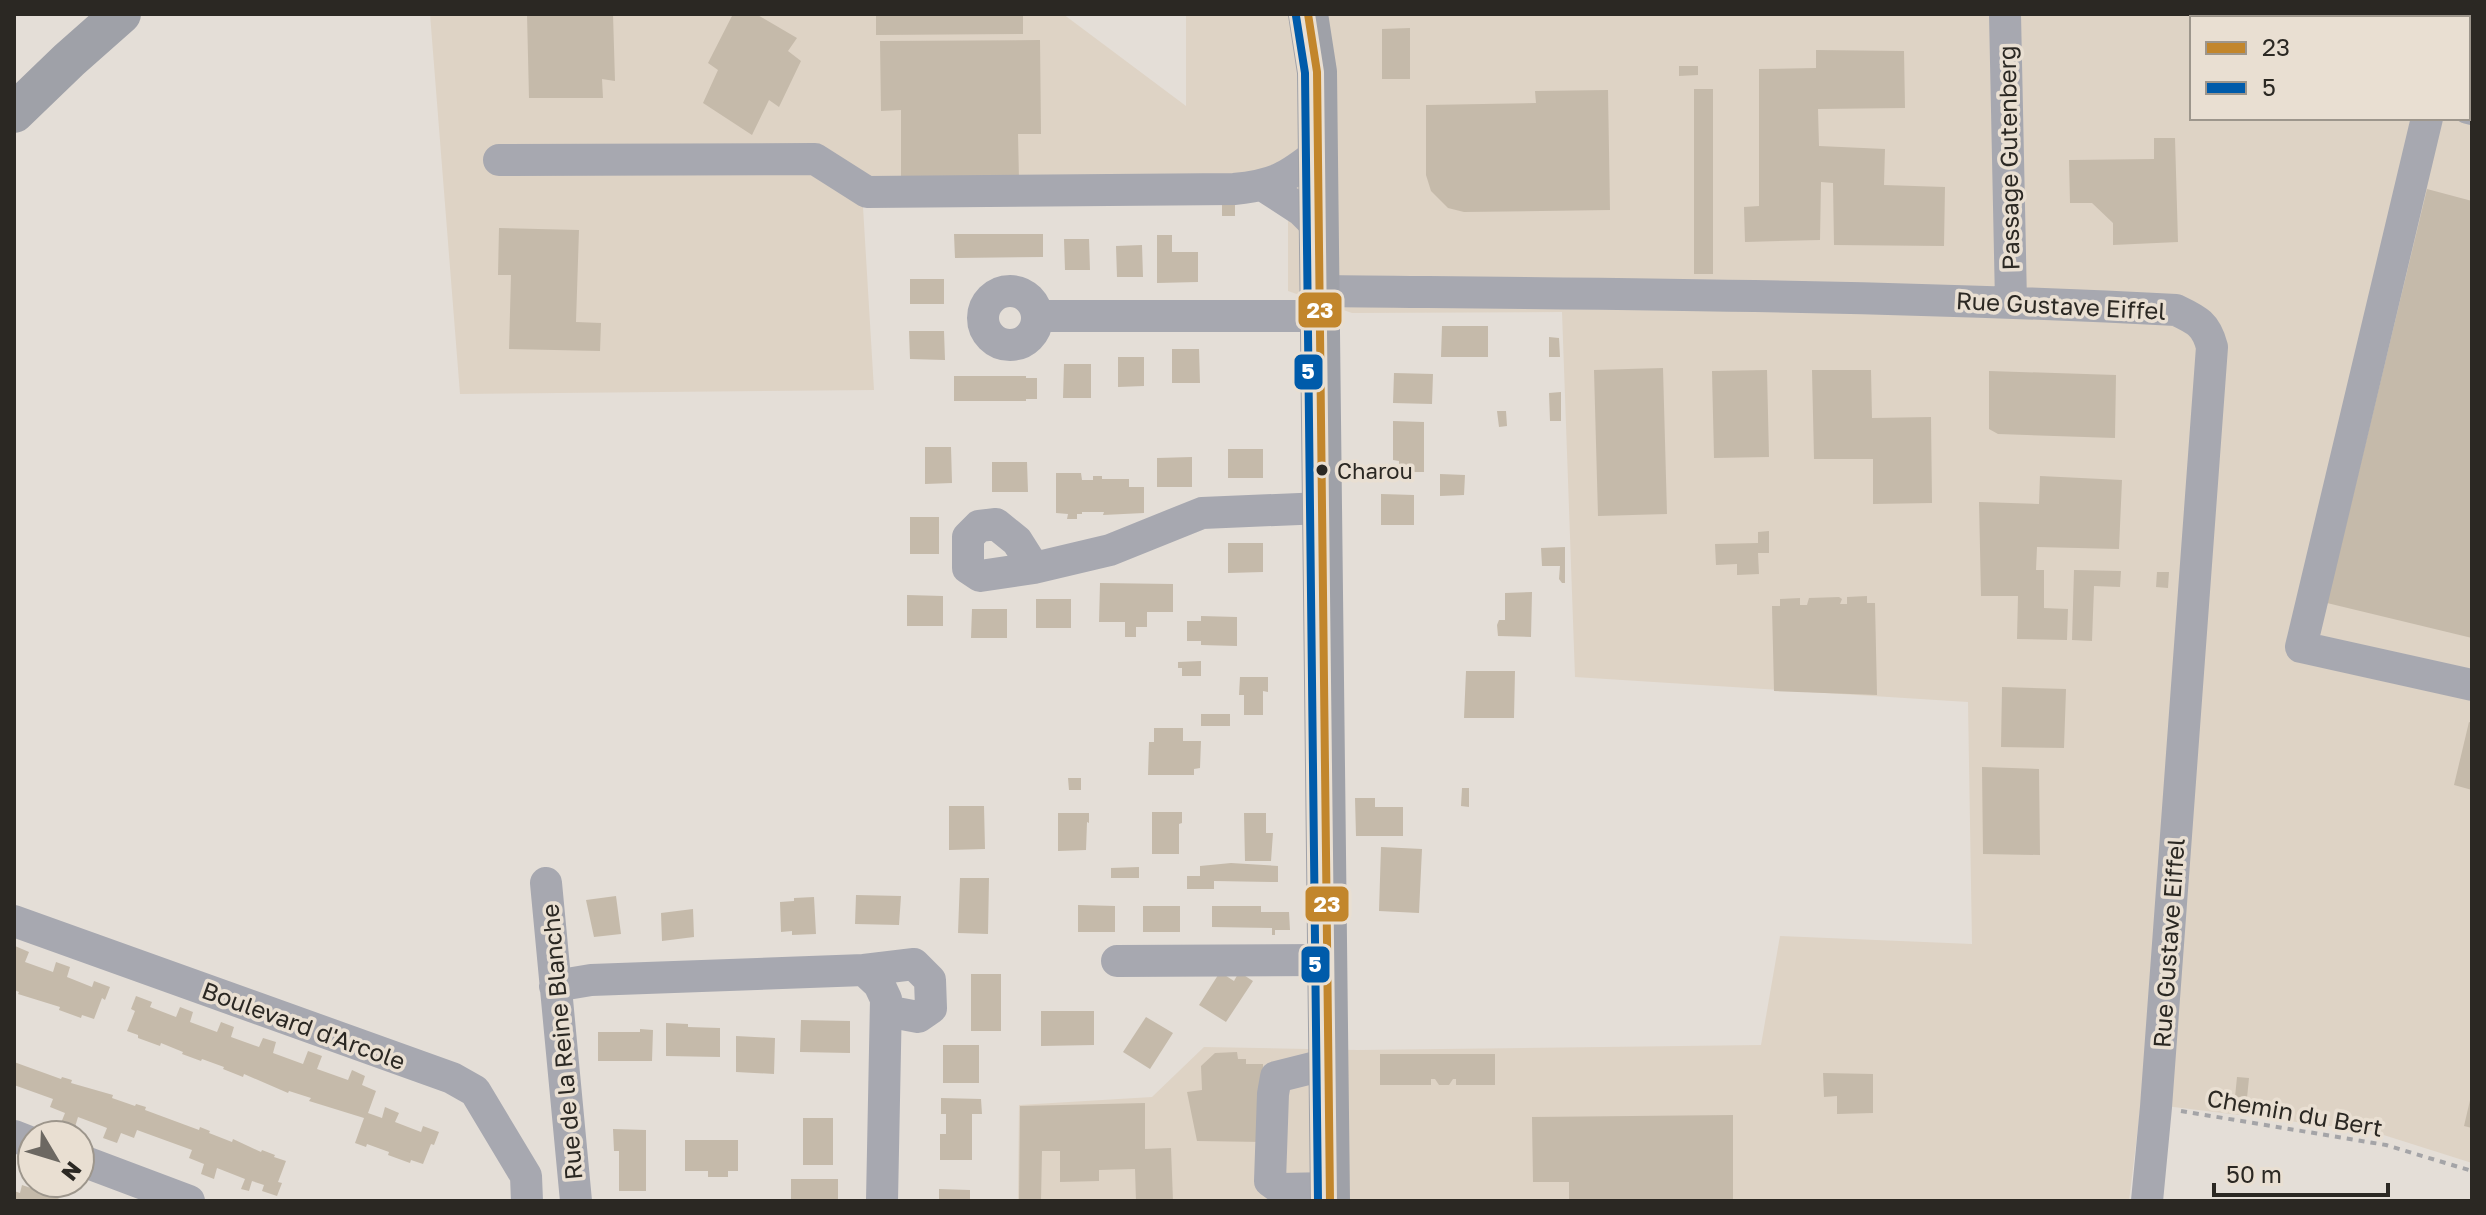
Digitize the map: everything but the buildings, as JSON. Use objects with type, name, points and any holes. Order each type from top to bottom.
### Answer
[{"type":"main road","points":[[14,113],[121,14]]},
{"type":"main road","points":[[1308,14],[1317,72],[1320,229],[1330,1194]]},
{"type":"main road","points":[[1317,72],[1325,14]]},
{"type":"street","name":"Passage Gutenberg","points":[[2005,14],[2011,302]]},
{"type":"street","points":[[2427,120],[2301,647],[2472,685]]},
{"type":"street","points":[[499,160],[815,159],[867,192],[1234,189],[1264,186],[1282,179],[1318,153]]},
{"type":"street","points":[[1264,186],[1301,210],[1320,229]]},
{"type":"street","name":"Rue Gustave Eiffel","points":[[1038,316],[1531,291],[2011,302],[2176,310],[2198,321],[2208,333],[2212,347],[2147,1201]]},
{"type":"street","points":[[1034,568],[1110,550],[1202,513],[1323,508]]},
{"type":"street","name":"Rue de la Reine Blanche","points":[[546,883],[576,1201]]},
{"type":"street","name":"Boulevard d'Arcole","points":[[14,921],[452,1078],[475,1091],[526,1176],[527,1201]]},
{"type":"street","points":[[1117,961],[1327,960]]},
{"type":"street","points":[[555,986],[591,980],[864,970],[914,964],[930,980],[931,1008],[918,1017],[886,1011]]},
{"type":"street","points":[[864,970],[879,984],[886,999],[882,1201]]},
{"type":"street","points":[[1328,1064],[1276,1077],[1270,1181],[1281,1189],[1330,1194]]},
{"type":"street","points":[[96,1166],[189,1201]]},
{"type":"path","name":"Chemin du Bert","points":[[2156,1107],[2386,1145],[2472,1171]]},
{"type":"shaded area","points":[[430,14],[1063,14],[1186,106],[1186,14],[2472,14],[2472,1163],[2371,1131],[2141,1103],[2129,1201],[1018,1201],[1019,1105],[1152,1097],[1204,1047],[1358,1050],[1761,1045],[1780,936],[1972,944],[1968,702],[1575,677],[1562,312],[1352,313],[1288,291],[1288,211],[1273,201],[863,207],[874,390],[460,394]]},
{"type":"transit line","name":"23","points":[[1308,14],[1317,72],[1330,1201]]},
{"type":"transit line","name":"5","points":[[1296,16],[1305,73],[1318,1201]]},
{"type":"place","name":"Charou","points":[[1322,470]]}]
